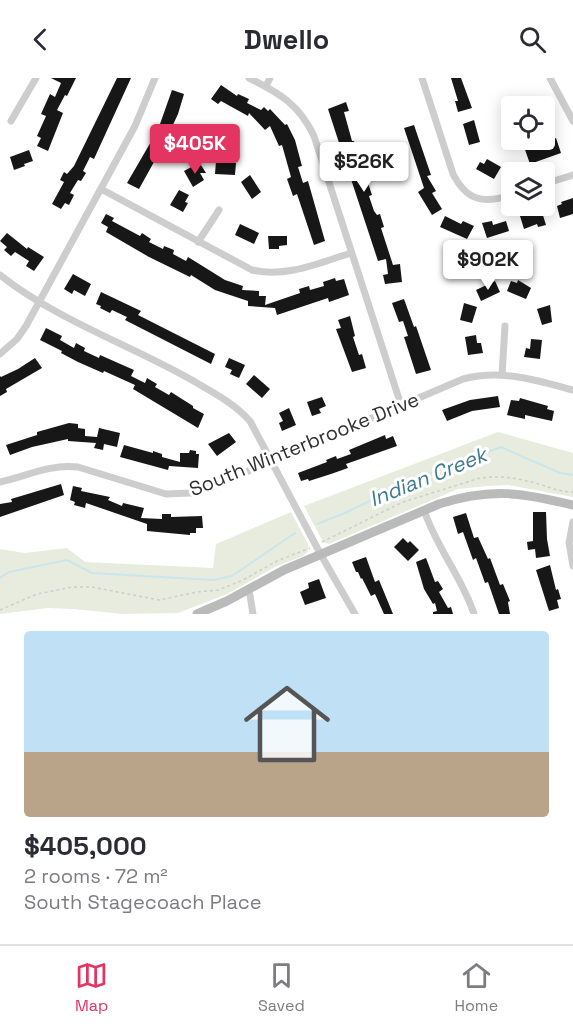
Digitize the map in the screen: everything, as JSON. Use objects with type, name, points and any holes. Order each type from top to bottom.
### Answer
[{"type":"street","points":[[11,121],[36,78]]},
{"type":"street","points":[[0,354],[17,339],[40,301],[135,126],[155,78]]},
{"type":"street","points":[[249,78],[266,86],[296,107],[314,136],[401,405]]},
{"type":"street","points":[[266,86],[270,78]]},
{"type":"street","points":[[422,78],[453,174],[460,187],[467,194],[482,199],[501,198]]},
{"type":"street","points":[[549,78],[573,121]]},
{"type":"street","points":[[555,181],[573,175]]},
{"type":"street","points":[[101,189],[241,266],[263,273],[287,272],[351,253]]},
{"type":"street","points":[[198,242],[219,210]]},
{"type":"street","points":[[0,275],[40,301],[230,402],[250,421],[321,555],[356,614]]},
{"type":"street","points":[[502,375],[505,326]]},
{"type":"street","name":"South Winterbrooke Drive","points":[[0,482],[40,470],[65,466],[78,467],[154,491],[177,495],[206,489],[463,379],[487,374],[515,375],[573,390]]},
{"type":"street","points":[[197,614],[284,570],[424,510],[461,497],[485,493],[524,495],[573,505]]},
{"type":"street","points":[[424,510],[431,530],[462,584],[474,614]]},
{"type":"street","points":[[573,522],[569,543],[573,566]]},
{"type":"street","points":[[249,589],[253,614]]},
{"type":"path","points":[[0,610],[37,594],[72,587],[92,587],[159,600],[218,590]]},
{"type":"shaded area","points":[[498,432],[573,453],[573,497],[508,485],[458,489],[329,544],[323,542],[304,506]]},
{"type":"shaded area","points":[[291,512],[308,544],[308,551],[303,556],[275,567],[227,594],[178,613],[123,614],[48,608],[0,614],[0,549],[25,553],[67,548],[85,562],[213,568],[216,544]]},
{"type":"building","points":[[51,78],[76,78],[57,110],[63,113],[48,151],[37,146],[41,138],[37,136],[46,116],[41,114],[50,94],[55,97],[61,83]]},
{"type":"building","points":[[117,78],[131,78],[94,159],[90,157],[83,171],[86,173],[81,181],[78,180],[70,193],[74,195],[69,205],[65,203],[61,209],[52,204],[64,182],[60,180],[64,172],[67,174],[74,166]]},
{"type":"building","points":[[451,78],[461,78],[472,108],[458,112],[455,101],[458,101]]},
{"type":"building","points":[[221,85],[237,96],[238,94],[249,99],[247,103],[261,110],[264,107],[268,111],[270,109],[285,125],[287,124],[295,140],[302,166],[298,167],[303,183],[308,181],[325,241],[314,245],[297,194],[293,196],[287,179],[291,177],[282,145],[279,146],[270,126],[265,130],[249,113],[248,116],[221,101],[218,104],[211,99]]},
{"type":"building","points":[[172,90],[184,94],[178,114],[139,189],[127,183],[152,140],[154,141]]},
{"type":"building","points":[[346,102],[349,111],[344,112],[372,195],[369,196],[374,211],[377,215],[380,214],[384,227],[381,228],[393,265],[400,264],[402,282],[385,284],[383,275],[388,274],[386,259],[378,261],[348,170],[351,169],[347,153],[343,155],[328,109]]},
{"type":"building","points":[[474,120],[480,142],[469,145],[463,124]]},
{"type":"building","points":[[414,125],[431,175],[427,176],[436,191],[432,193],[442,209],[432,215],[418,192],[424,188],[404,128]]},
{"type":"building","points":[[555,138],[561,153],[529,162],[525,150],[555,150]]},
{"type":"building","points":[[29,150],[33,161],[14,170],[10,157]]},
{"type":"building","points":[[487,159],[501,167],[494,179],[476,169],[480,162],[484,164]]},
{"type":"building","points":[[216,161],[236,163],[235,175],[215,174]]},
{"type":"building","points":[[195,165],[196,168],[201,165],[206,173],[200,173],[204,180],[193,187],[184,171]]},
{"type":"building","points":[[250,175],[261,192],[252,199],[241,182]]},
{"type":"building","points":[[179,190],[189,195],[183,212],[170,205]]},
{"type":"building","points":[[573,198],[573,214],[560,218],[557,206]]},
{"type":"building","points":[[106,214],[114,218],[112,221],[140,236],[142,233],[151,239],[149,242],[163,249],[164,246],[174,250],[173,254],[186,261],[188,257],[225,280],[243,286],[242,290],[259,291],[259,296],[266,296],[265,305],[300,293],[299,289],[309,286],[310,290],[324,286],[323,282],[335,278],[336,281],[344,279],[349,295],[329,302],[328,298],[277,315],[275,308],[248,306],[248,301],[215,290],[191,275],[190,277],[149,257],[106,232],[108,227],[101,223]]},
{"type":"building","points":[[445,216],[461,224],[463,221],[474,226],[467,239],[440,227]]},
{"type":"building","points":[[520,216],[543,216],[546,225],[538,227],[537,224],[524,229]]},
{"type":"building","points":[[492,221],[493,225],[506,221],[509,231],[487,238],[482,223]]},
{"type":"building","points":[[240,224],[259,233],[254,244],[235,235]]},
{"type":"building","points":[[7,233],[27,249],[28,247],[44,257],[34,271],[26,266],[29,261],[15,252],[11,256],[4,250],[7,247],[0,241]]},
{"type":"building","points":[[268,236],[287,236],[287,245],[279,246],[279,249],[269,249]]},
{"type":"building","points":[[73,274],[91,284],[85,296],[74,290],[72,294],[64,289]]},
{"type":"building","points":[[518,280],[531,288],[526,299],[507,291],[511,281],[517,283]]},
{"type":"building","points":[[495,281],[500,292],[481,301],[476,290]]},
{"type":"building","points":[[101,292],[141,311],[138,315],[215,354],[211,364],[125,320],[127,317],[112,310],[110,313],[100,308],[101,306],[96,304]]},
{"type":"building","points":[[404,299],[431,370],[416,374],[404,337],[408,336],[403,321],[399,322],[392,303]]},
{"type":"building","points":[[464,303],[477,307],[472,323],[460,320]]},
{"type":"building","points":[[550,305],[552,322],[542,325],[537,309]]},
{"type":"building","points":[[350,316],[355,336],[353,337],[366,368],[352,372],[336,329],[341,328],[338,320]]},
{"type":"building","points":[[46,328],[62,336],[60,340],[74,348],[76,343],[85,348],[84,351],[99,358],[100,355],[134,370],[131,376],[145,383],[147,378],[157,384],[155,387],[169,395],[171,392],[193,406],[204,414],[198,428],[133,389],[135,385],[78,362],[40,340]]},
{"type":"building","points":[[476,335],[477,343],[481,343],[483,353],[468,355],[465,337]]},
{"type":"building","points":[[531,339],[542,340],[540,359],[524,357],[526,348],[530,349]]},
{"type":"building","points":[[35,358],[42,368],[6,389],[7,392],[0,396],[0,376],[18,369]]},
{"type":"building","points":[[229,358],[245,365],[239,378],[230,374],[232,370],[225,367]]},
{"type":"building","points":[[254,375],[270,389],[262,398],[246,384]]},
{"type":"building","points":[[498,396],[500,407],[472,411],[447,421],[442,410],[470,400]]},
{"type":"building","points":[[322,397],[326,406],[319,409],[321,413],[312,416],[307,402]]},
{"type":"building","points":[[520,398],[548,406],[547,409],[554,411],[552,421],[525,415],[525,419],[507,415],[511,400],[519,401]]},
{"type":"building","points":[[289,408],[296,425],[282,431],[279,423],[283,421],[279,413]]},
{"type":"building","points":[[69,423],[78,424],[78,428],[85,429],[85,436],[97,437],[99,428],[120,433],[117,447],[104,444],[103,450],[94,448],[96,443],[68,441],[68,439],[32,447],[10,455],[6,445],[37,435],[37,432]]},
{"type":"building","points":[[229,433],[236,442],[217,456],[208,444]]},
{"type":"building","points":[[385,435],[386,439],[393,436],[397,446],[346,464],[348,468],[309,481],[308,479],[301,481],[298,473],[327,462],[326,460],[336,456],[337,459],[351,454],[349,450]]},
{"type":"building","points":[[124,445],[153,453],[153,451],[162,454],[162,457],[180,462],[180,453],[196,451],[196,454],[199,454],[198,468],[169,466],[168,470],[120,457]]},
{"type":"building","points":[[61,484],[64,495],[0,517],[0,504],[12,502],[11,499]]},
{"type":"building","points":[[73,486],[82,488],[81,491],[110,497],[108,500],[122,506],[123,503],[144,508],[141,518],[162,519],[162,514],[171,514],[171,517],[202,516],[203,528],[196,528],[196,533],[190,533],[190,535],[147,531],[147,524],[86,503],[85,508],[74,505],[75,502],[70,500]]},
{"type":"building","points":[[533,512],[546,512],[550,556],[536,558],[535,549],[528,550],[527,542],[533,541]]},
{"type":"building","points":[[466,513],[474,538],[478,537],[488,559],[490,558],[500,585],[503,584],[510,601],[508,602],[510,614],[499,614],[488,582],[485,583],[476,558],[473,560],[463,532],[458,534],[453,517]]},
{"type":"building","points":[[403,538],[419,550],[408,561],[394,547]]},
{"type":"building","points":[[366,557],[375,582],[379,580],[393,614],[384,614],[375,594],[371,596],[362,578],[356,572],[352,562]]},
{"type":"building","points":[[426,558],[435,582],[438,581],[443,589],[439,592],[448,608],[451,607],[453,614],[433,614],[437,611],[435,603],[433,604],[424,589],[416,562]]},
{"type":"building","points":[[550,565],[556,590],[558,589],[561,599],[557,600],[559,608],[549,611],[536,570]]},
{"type":"building","points":[[319,579],[326,598],[305,605],[300,592],[309,588],[308,583]]},
{"type":"waterway","name":"Indian Creek","points":[[317,524],[415,479],[501,447],[560,473],[573,475]]},
{"type":"waterway","name":"Indian Creek","points":[[0,578],[9,572],[67,560],[92,573],[213,580],[232,576],[295,533]]}]
